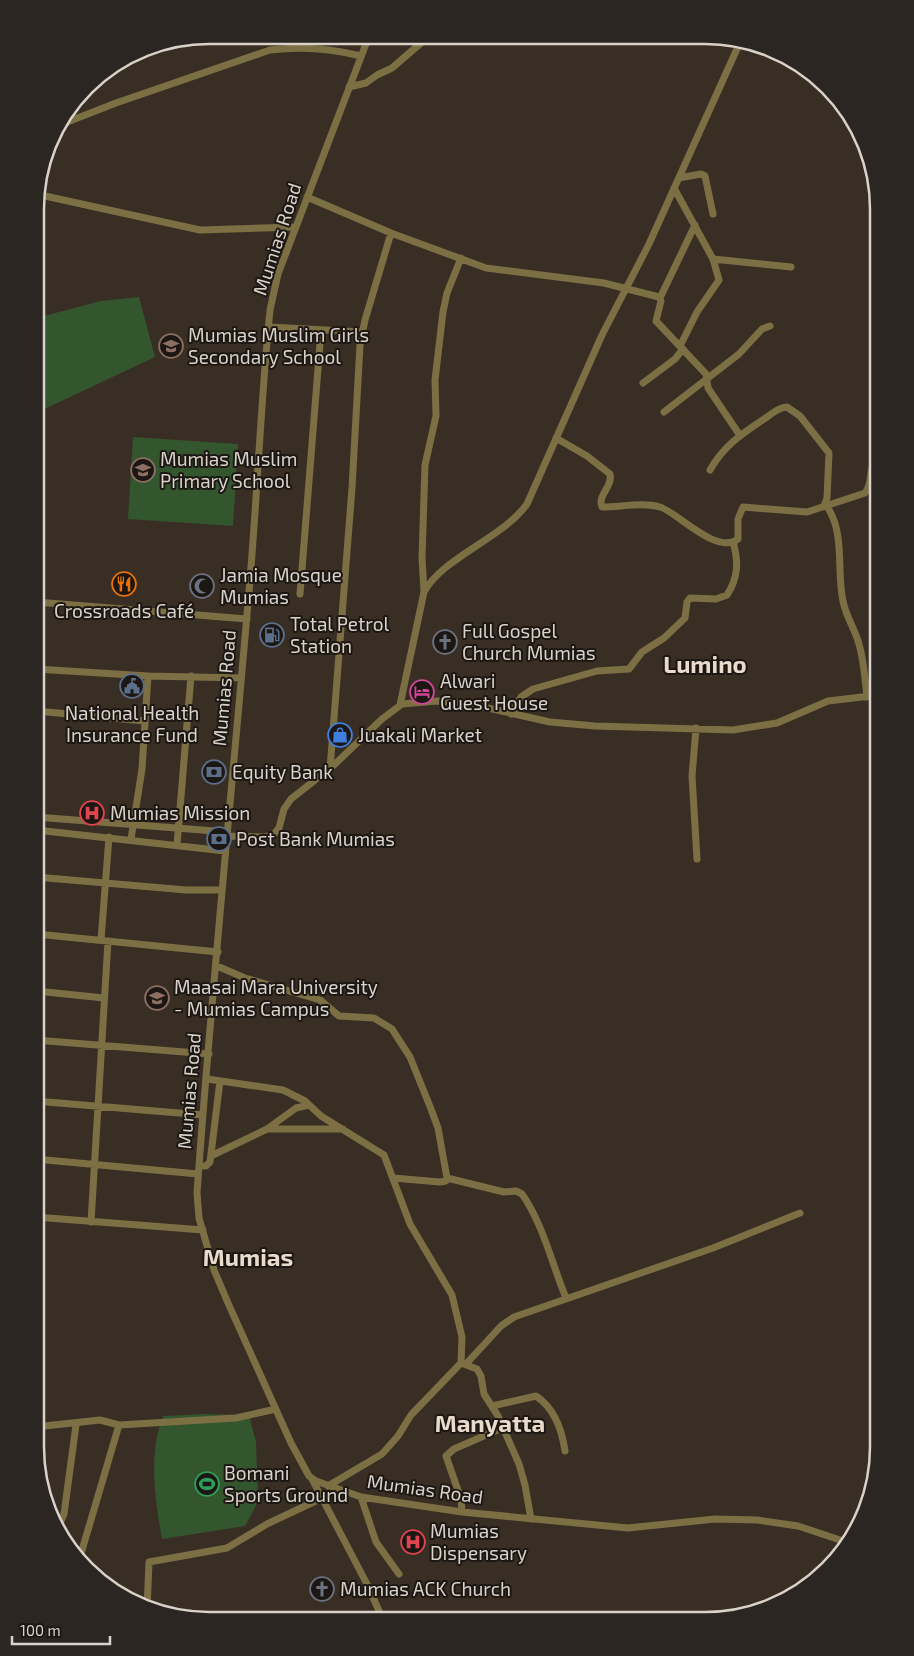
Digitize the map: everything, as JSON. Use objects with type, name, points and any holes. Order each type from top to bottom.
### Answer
[{"type":"street","name":"Mumias Road","points":[[366,44],[275,284],[269,327],[247,619],[198,1166],[197,1203],[203,1230],[224,1294],[291,1443],[312,1479],[361,1497],[462,1512],[628,1528],[715,1519],[757,1520],[798,1526],[841,1540]]},
{"type":"street","points":[[349,87],[366,83],[392,68],[420,44]]},
{"type":"street","points":[[69,121],[116,103],[270,50],[297,46],[336,50],[361,56]]},
{"type":"street","points":[[424,592],[435,577],[522,511],[535,488],[556,438],[679,178],[738,47]]},
{"type":"street","points":[[679,178],[701,174],[705,176],[713,214]]},
{"type":"street","points":[[643,383],[675,359],[697,312],[719,282],[714,259],[674,188]]},
{"type":"street","points":[[45,196],[200,230],[296,227]]},
{"type":"street","points":[[307,197],[391,233],[486,268],[503,272],[604,283],[660,298]]},
{"type":"street","points":[[695,225],[660,298],[656,320],[706,374],[708,388],[739,434]]},
{"type":"street","points":[[330,769],[362,332],[391,233]]},
{"type":"street","points":[[400,705],[424,592],[422,558],[425,465],[436,416],[435,380],[443,312],[447,293],[461,258]]},
{"type":"street","points":[[714,259],[791,267]]},
{"type":"street","points":[[664,412],[739,354],[762,329],[770,326]]},
{"type":"street","points":[[269,327],[362,332]]},
{"type":"street","points":[[300,594],[321,331]]},
{"type":"street","points":[[710,470],[739,434],[784,407],[796,413],[830,454],[825,505],[833,520],[840,554],[842,598],[859,643],[870,682]]},
{"type":"street","points":[[556,438],[587,456],[610,474],[610,482],[601,498],[602,507],[658,506],[702,535],[733,542],[738,539],[738,518],[743,507],[800,512],[816,510],[825,505],[866,492],[870,485]]},
{"type":"street","points":[[510,714],[521,697],[533,689],[597,671],[629,669],[642,652],[664,638],[685,618],[687,602],[690,598],[716,599],[727,595],[736,578],[737,563],[733,542]]},
{"type":"street","points":[[44,603],[247,619]]},
{"type":"street","points":[[44,670],[148,676],[241,678]]},
{"type":"street","points":[[131,839],[145,721],[148,676]]},
{"type":"street","points":[[177,845],[191,676]]},
{"type":"street","points":[[44,817],[134,823],[265,837],[274,834],[288,802],[330,769],[400,705],[409,703],[448,702],[470,704],[550,722],[596,726],[733,730],[763,727],[786,720],[828,701],[870,696]]},
{"type":"street","points":[[44,712],[145,721]]},
{"type":"street","points":[[696,728],[692,776],[697,859]]},
{"type":"street","points":[[44,831],[225,850]]},
{"type":"street","points":[[91,1222],[104,998],[105,883],[109,837]]},
{"type":"street","points":[[44,878],[222,890]]},
{"type":"street","points":[[44,935],[218,952]]},
{"type":"street","points":[[217,966],[246,978],[320,1000],[339,1016],[374,1018],[392,1029],[410,1057],[431,1109],[438,1128],[447,1178]]},
{"type":"street","points":[[44,991],[104,998]]},
{"type":"street","points":[[44,1041],[209,1054]]},
{"type":"street","points":[[207,1079],[283,1090],[309,1105],[321,1116],[366,1146],[380,1152],[389,1163],[410,1224],[452,1295],[462,1337],[463,1363]]},
{"type":"street","points":[[198,1166],[209,1164],[220,1081]]},
{"type":"street","points":[[44,1103],[203,1115]]},
{"type":"street","points":[[211,1156],[267,1129],[296,1108],[309,1105]]},
{"type":"street","points":[[267,1129],[343,1129]]},
{"type":"street","points":[[44,1160],[198,1174]]},
{"type":"street","points":[[393,1178],[440,1182],[446,1181],[447,1178]]},
{"type":"street","points":[[447,1178],[504,1192],[516,1191],[522,1194],[548,1246],[554,1269],[566,1298]]},
{"type":"street","points":[[328,1486],[382,1454],[398,1436],[414,1410],[508,1321],[530,1310],[706,1250],[800,1213]]},
{"type":"street","points":[[44,1219],[203,1230]]},
{"type":"street","points":[[463,1363],[477,1369],[481,1376],[484,1394],[492,1406],[524,1480],[531,1519]]},
{"type":"street","points":[[492,1406],[536,1396],[544,1402],[556,1418],[564,1451]]},
{"type":"street","points":[[44,1426],[100,1420],[119,1425],[236,1418],[276,1409]]},
{"type":"street","points":[[61,1521],[64,1514],[76,1424]]},
{"type":"street","points":[[82,1552],[119,1425]]},
{"type":"street","points":[[462,1512],[461,1499],[446,1456],[454,1449],[502,1428]]},
{"type":"street","points":[[312,1479],[320,1499],[368,1586],[379,1612]]},
{"type":"street","points":[[361,1497],[376,1542],[399,1574]]},
{"type":"street","points":[[147,1600],[149,1562],[227,1548],[267,1524],[320,1499]]},
{"type":"green space","points":[[139,297],[155,357],[44,409],[44,316],[101,301]]},
{"type":"green space","points":[[133,437],[238,444],[233,526],[128,519]]},
{"type":"green space","name":"Bomani Sports Ground","points":[[203,1414],[249,1415],[256,1442],[258,1502],[245,1526],[162,1539],[154,1477],[158,1431],[163,1416]]},
{"type":"place","name":"Mumias Muslim Girls Secondary School","points":[[171,346]]},
{"type":"place","name":"Mumias Muslim Primary School","points":[[143,470]]},
{"type":"place","name":"Crossroads Café","points":[[124,584]]},
{"type":"place","name":"Jamia Mosque Mumias","points":[[202,586]]},
{"type":"place","name":"Total Petrol Station","points":[[272,635]]},
{"type":"place","name":"Full Gospel Church Mumias","points":[[445,642]]},
{"type":"place","name":"National Health Insurance Fund","points":[[132,686]]},
{"type":"place","name":"Alwari Guest House","points":[[422,692]]},
{"type":"place","name":"Juakali Market","points":[[340,735]]},
{"type":"place","name":"Equity Bank","points":[[214,772]]},
{"type":"place","name":"Mumias Mission","points":[[92,813]]},
{"type":"place","name":"Post Bank Mumias","points":[[219,839]]},
{"type":"place","name":"Maasai Mara University - Mumias Campus","points":[[157,998]]},
{"type":"place","name":"Bomani Sports Ground","points":[[207,1484]]},
{"type":"place","name":"Mumias Dispensary","points":[[413,1542]]},
{"type":"place","name":"Mumias ACK Church","points":[[322,1589]]},
{"type":"district","name":"Lumino","points":[[705,665]]},
{"type":"district","name":"Mumias","points":[[248,1258]]},
{"type":"district","name":"Manyatta","points":[[490,1424]]}]
